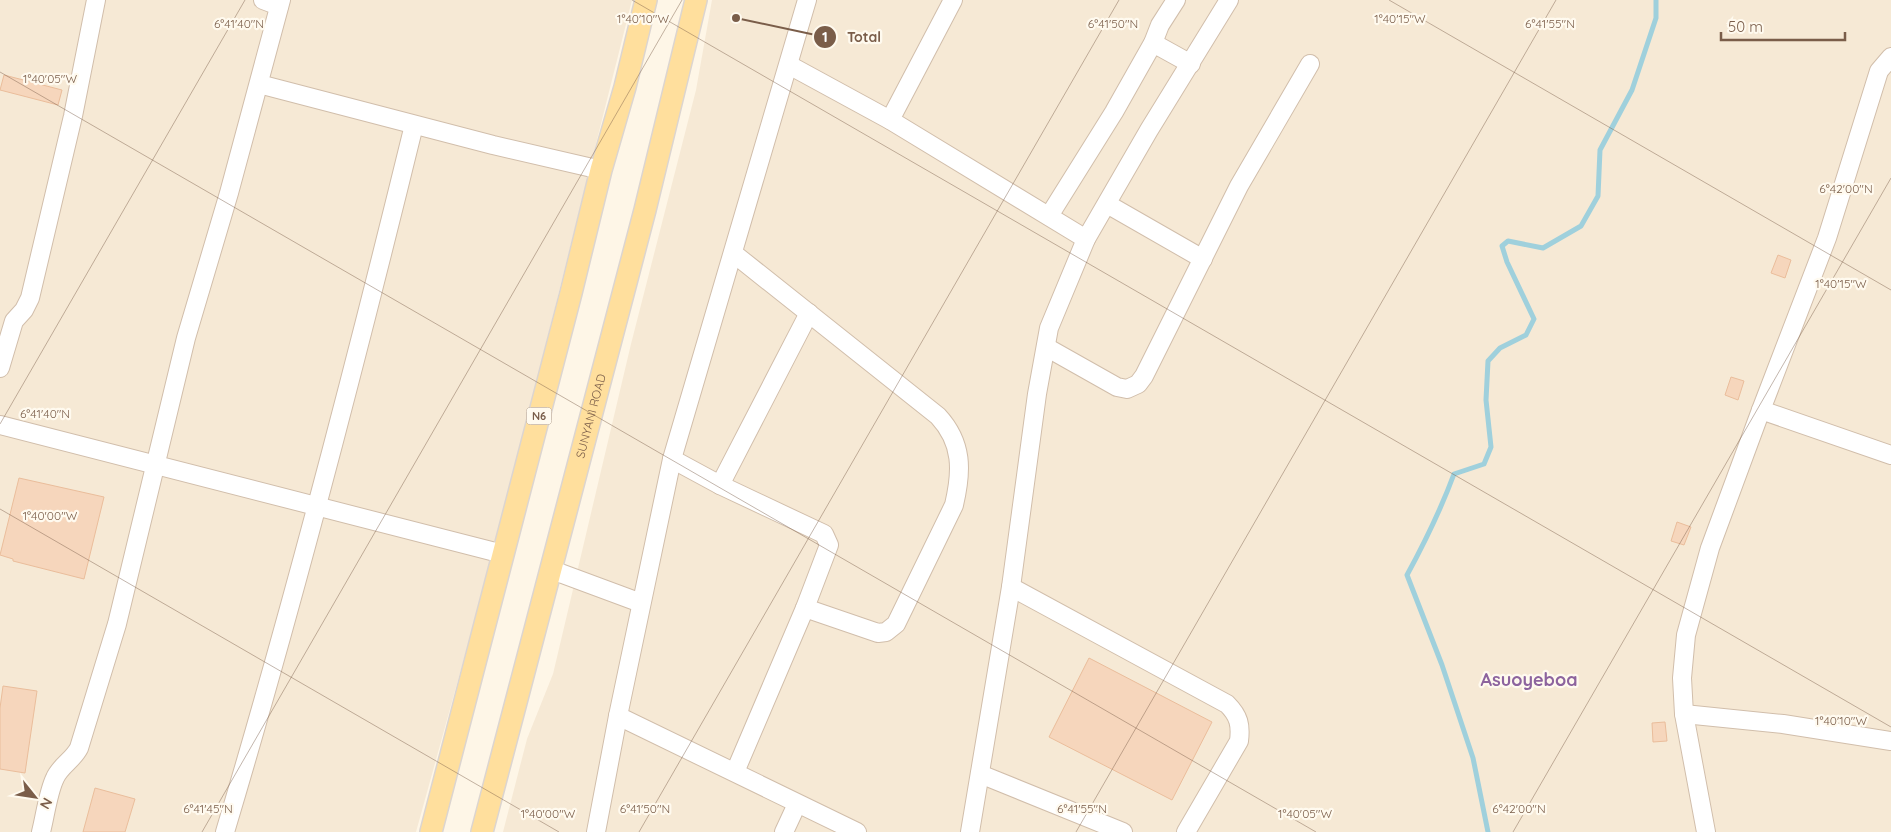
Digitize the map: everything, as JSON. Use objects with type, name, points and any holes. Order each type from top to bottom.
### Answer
[{"type":"main road","name":"N6","points":[[431,832],[646,0]]},
{"type":"main road","name":"SUNYANI ROAD","points":[[482,832],[645,210],[696,0]]},
{"type":"street","points":[[0,368],[14,321],[24,310],[30,298],[73,116],[96,0]]},
{"type":"street","points":[[41,832],[54,779],[61,769],[75,756],[82,738],[117,624],[186,338],[259,84],[280,3],[262,0]]},
{"type":"street","points":[[596,832],[641,603],[672,459],[789,65],[806,0]]},
{"type":"street","points":[[890,120],[953,0]]},
{"type":"street","points":[[1049,216],[1114,112],[1154,43],[1160,25],[1176,0]]},
{"type":"street","points":[[970,832],[1011,587],[1037,394],[1049,328],[1086,239],[1149,130],[1229,0]]},
{"type":"street","points":[[1154,43],[1191,64]]},
{"type":"street","points":[[1706,832],[1684,714],[1682,678],[1686,635],[1710,548],[1760,410],[1827,238],[1878,71],[1891,57]]},
{"type":"street","points":[[1046,347],[1117,387],[1127,389],[1138,384],[1144,376],[1239,186],[1310,64]]},
{"type":"street","points":[[789,65],[890,120],[1086,239]]},
{"type":"street","points":[[259,84],[414,126],[601,170]]},
{"type":"street","points":[[225,832],[318,507],[414,126]]},
{"type":"street","points":[[1107,204],[1203,259]]},
{"type":"street","points":[[733,253],[938,416],[950,429],[954,439],[960,472],[954,505],[896,624],[886,632],[878,634],[805,608]]},
{"type":"street","points":[[720,485],[809,313]]},
{"type":"street","points":[[1760,410],[1891,455]]},
{"type":"street","points":[[1,429],[156,464],[503,554]]},
{"type":"street","points":[[672,459],[720,485],[824,534],[828,540],[829,545],[805,608],[735,772]]},
{"type":"street","points":[[552,570],[641,603]]},
{"type":"street","points":[[1011,587],[1227,704],[1236,713],[1240,727],[1239,741],[1186,832]]},
{"type":"street","points":[[1684,714],[1783,724],[1891,741]]},
{"type":"street","points":[[618,716],[857,832]]},
{"type":"street","points":[[980,774],[1123,832]]},
{"type":"street","points":[[784,832],[797,804]]},
{"type":"shaded area","points":[[0,0],[632,0],[497,539],[416,832],[0,832]]},
{"type":"shaded area","points":[[712,0],[1891,0],[1891,832],[503,832],[527,739],[553,674],[631,344],[696,90]]},
{"type":"building","points":[[4,75],[62,90],[58,105],[0,90]]},
{"type":"building","points":[[1778,255],[1791,260],[1785,278],[1771,273]]},
{"type":"building","points":[[1731,377],[1744,381],[1738,400],[1725,395]]},
{"type":"building","points":[[19,478],[104,497],[84,579],[13,561],[13,559],[0,555]]},
{"type":"building","points":[[1677,522],[1691,527],[1684,545],[1671,541]]},
{"type":"building","points":[[1089,658],[1212,722],[1172,800],[1049,737]]},
{"type":"building","points":[[3,686],[37,691],[25,773],[0,769],[0,708]]},
{"type":"building","points":[[1665,722],[1667,741],[1653,742],[1652,723]]},
{"type":"building","points":[[95,788],[135,799],[125,832],[83,832]]},
{"type":"waterway","points":[[1488,832],[1473,758],[1442,665],[1407,575],[1444,500],[1454,474],[1484,464],[1491,447],[1486,400],[1488,361],[1500,348],[1526,335],[1534,319],[1507,262],[1502,246],[1508,241],[1543,248],[1581,226],[1598,196],[1600,150],[1632,90],[1656,18],[1656,0]]},
{"type":"place","name":"Total","points":[[736,18]]},
{"type":"district","name":"Asuoyeboa","points":[[1529,680]]}]
